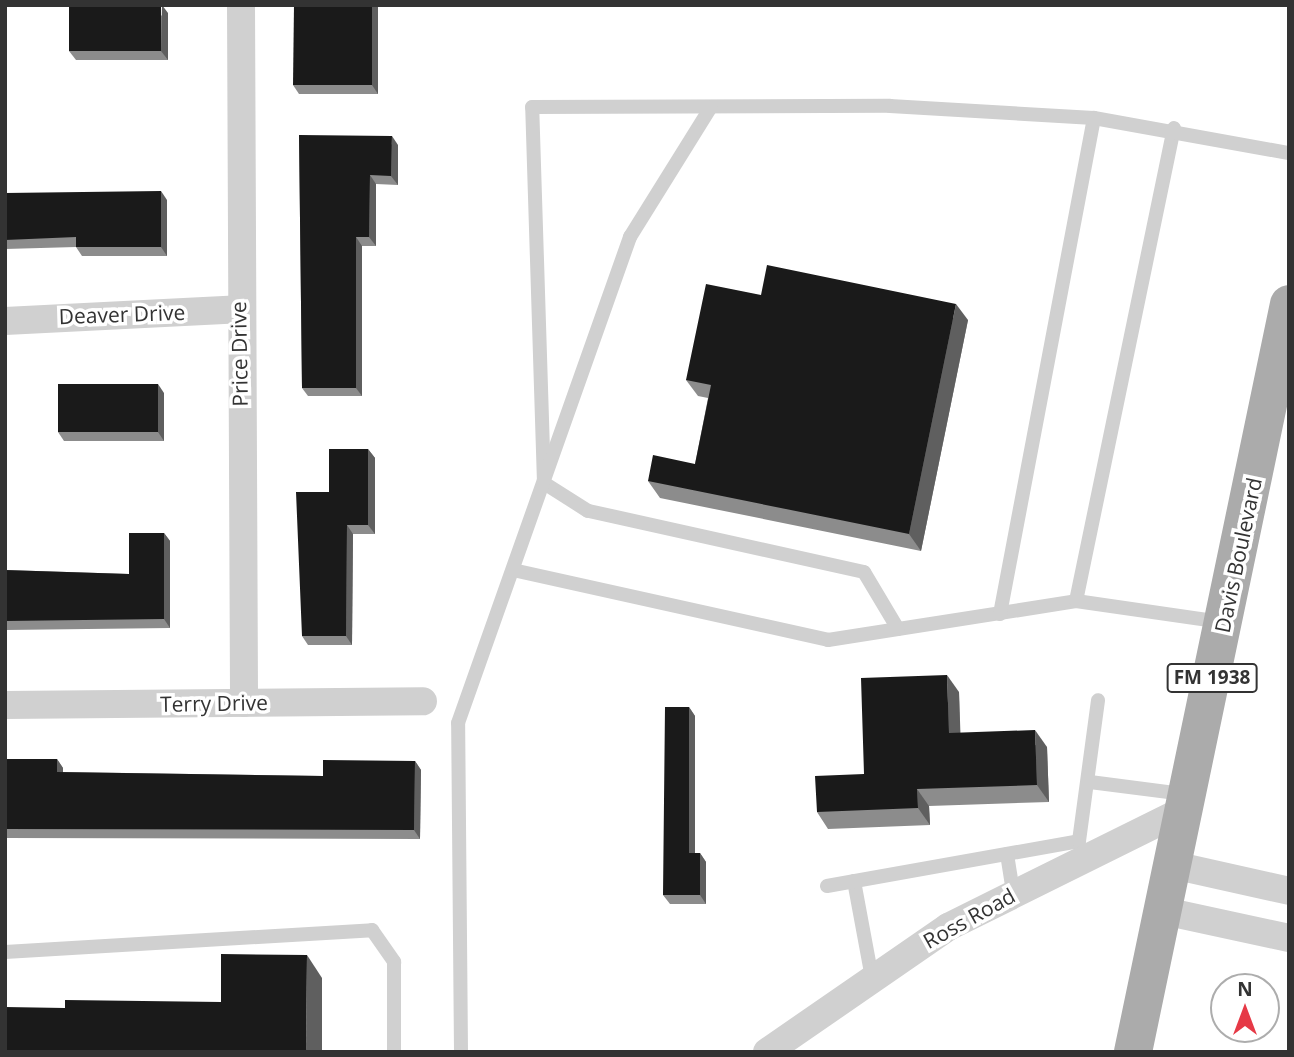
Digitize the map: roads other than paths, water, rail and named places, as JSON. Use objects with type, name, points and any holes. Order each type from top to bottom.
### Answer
[{"type":"main road","name":"Davis Boulevard","points":[[1133,1052],[1285,343],[1289,304]]},
{"type":"street","name":"Price Drive","points":[[241,5],[239,309],[244,703]]},
{"type":"street","name":"Deaver Drive","points":[[5,321],[239,309]]},
{"type":"street","name":"Terry Drive","points":[[5,705],[423,701]]},
{"type":"street","name":"Ross Road","points":[[767,1052],[872,978],[1013,893],[1187,802]]},
{"type":"street","points":[[1174,865],[1289,891]]},
{"type":"street","points":[[1164,911],[1289,938]]},
{"type":"lane","points":[[544,483],[532,107],[890,106],[1094,118],[1174,128],[1289,153]]},
{"type":"lane","points":[[460,1052],[458,723],[629,237],[711,107]]},
{"type":"lane","points":[[1000,614],[1094,118]]},
{"type":"lane","points":[[1076,601],[1174,128]]},
{"type":"lane","points":[[544,483],[588,511],[863,572],[898,629]]},
{"type":"lane","points":[[513,570],[828,640],[1076,601],[1224,623]]},
{"type":"lane","points":[[827,886],[1079,841],[1090,782],[1098,700]]},
{"type":"lane","points":[[1090,782],[1187,802]]},
{"type":"lane","points":[[1007,854],[1013,893]]},
{"type":"lane","points":[[854,881],[872,978]]},
{"type":"lane","points":[[5,951],[372,930],[394,962],[394,1052]]}]
